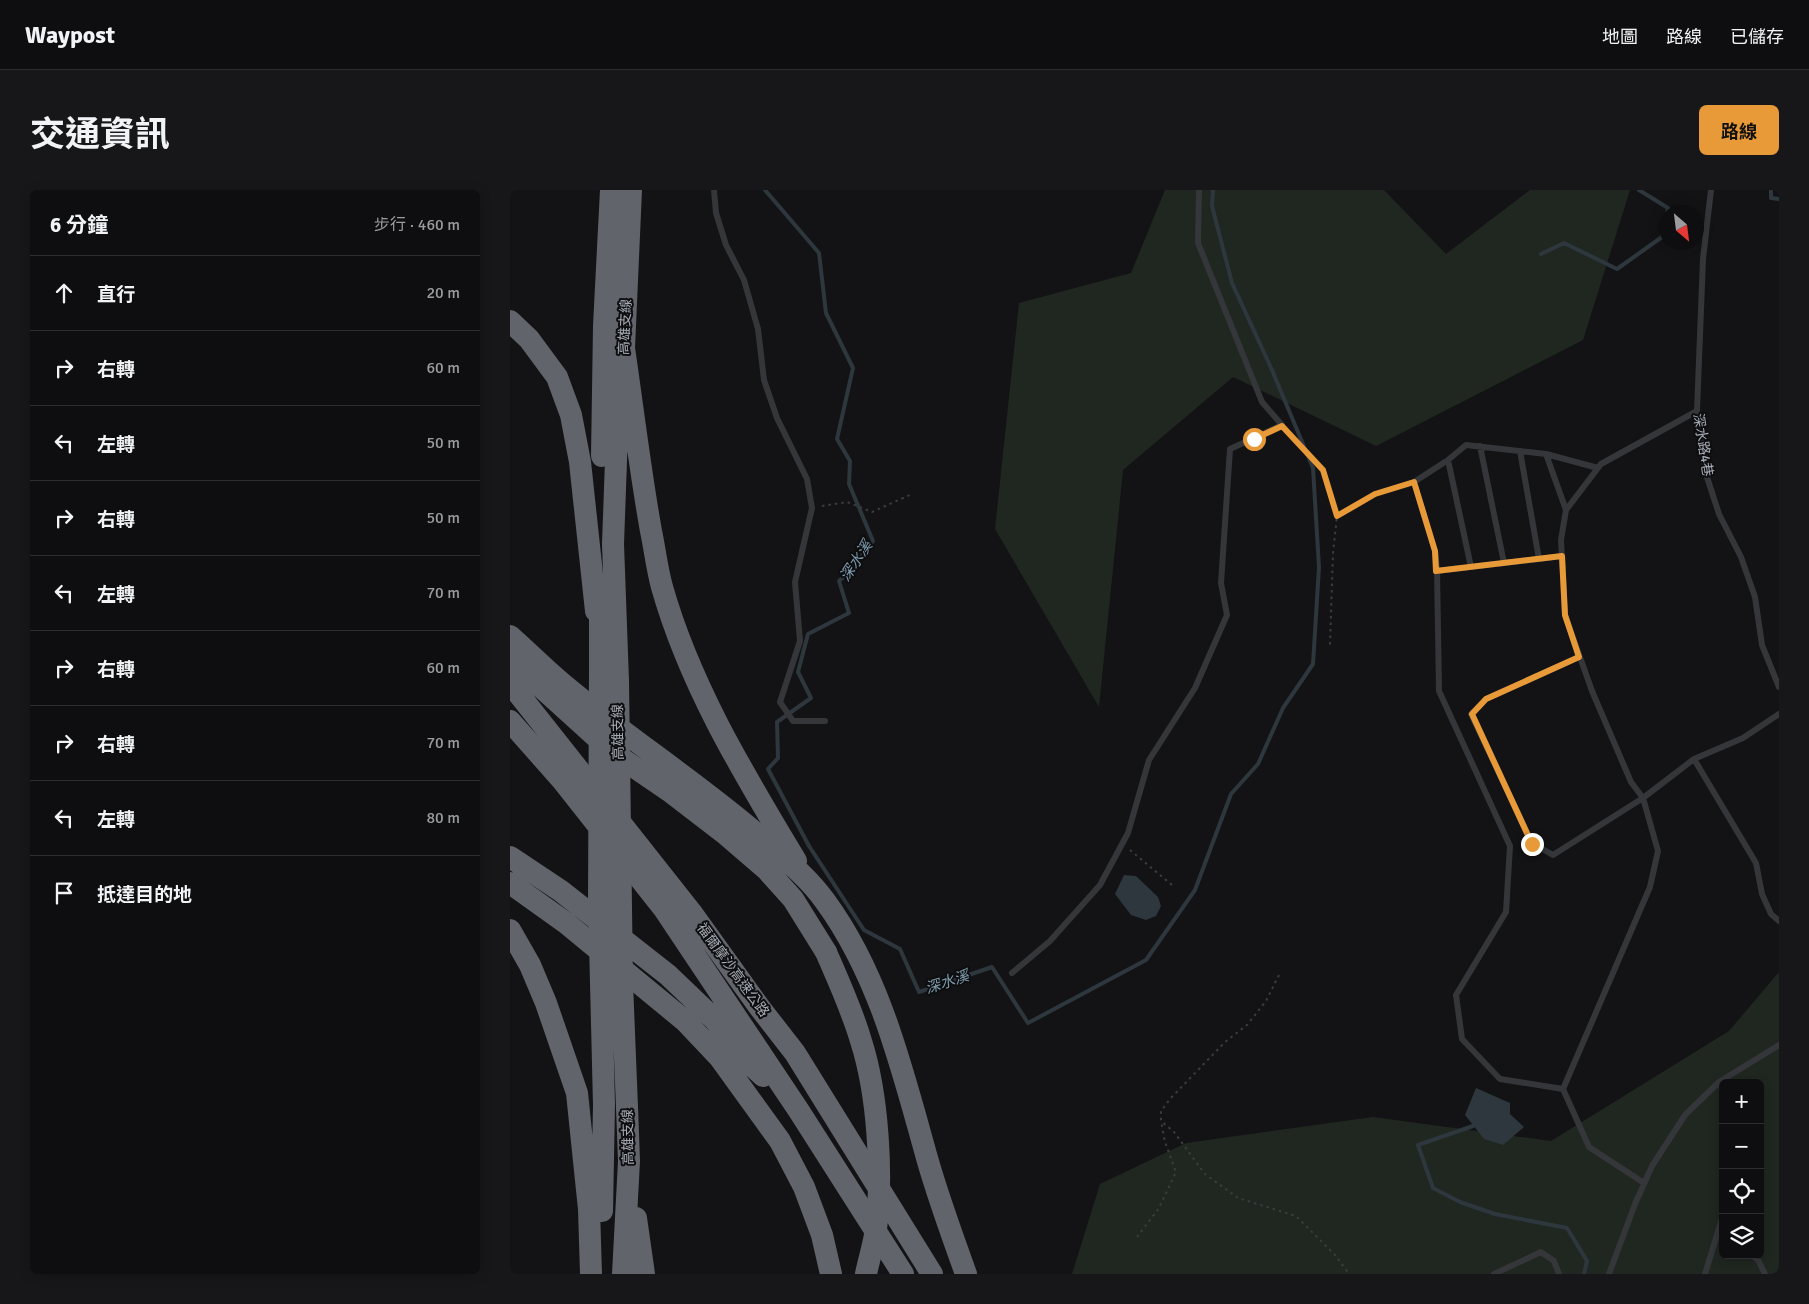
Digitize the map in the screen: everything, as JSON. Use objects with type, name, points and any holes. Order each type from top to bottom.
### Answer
[{"type":"highway","name":"高雄支線","points":[[601,1274],[604,1105],[599,901],[614,326],[611,190]]},
{"type":"highway","name":"高雄支線","points":[[623,1274],[629,1161],[606,665],[624,348],[614,326],[631,190]]},
{"type":"highway","points":[[510,321],[529,339],[557,377],[571,415],[580,462],[606,665]]},
{"type":"highway","points":[[624,348],[644,494],[662,586],[686,656],[703,697],[742,770],[806,877],[840,922],[865,970],[882,1010],[905,1076],[928,1160],[966,1274]]},
{"type":"highway","points":[[510,636],[564,685],[716,800],[806,877]]},
{"type":"highway","points":[[510,659],[615,754],[672,793],[724,833],[767,870],[793,899],[826,952],[852,1012],[862,1043],[875,1110],[879,1167],[876,1230],[866,1274]]},
{"type":"highway","name":"福爾摩沙高速公路","points":[[510,683],[692,912],[794,1053],[932,1274]]},
{"type":"highway","name":"福爾摩沙高速公路","points":[[510,721],[562,780],[664,909],[799,1110],[903,1274]]},
{"type":"highway","points":[[510,858],[561,891],[668,975],[714,1019],[750,1064],[799,1110]]},
{"type":"highway","points":[[510,884],[566,923],[685,1021],[720,1058],[780,1141],[804,1187],[822,1235],[831,1274]]},
{"type":"highway","points":[[510,930],[530,965],[546,1003],[577,1093],[589,1209],[591,1274]]},
{"type":"highway","points":[[629,1161],[644,1274]]},
{"type":"lane","points":[[714,190],[716,213],[726,245],[744,280],[758,329],[764,380],[777,418],[807,479],[812,508],[795,582],[800,641],[780,702],[794,721],[826,721]]},
{"type":"lane","points":[[1012,973],[1050,941],[1100,885],[1128,833],[1148,760],[1195,688],[1227,615],[1221,583],[1230,449],[1282,426],[1262,402],[1198,243],[1199,190]]},
{"type":"lane","name":"深水路4巷","points":[[1711,190],[1702,269],[1697,411],[1706,474],[1718,514],[1741,557],[1755,597],[1762,645],[1779,687]]},
{"type":"lane","points":[[1644,1183],[1589,1147],[1563,1088],[1650,887],[1658,851],[1643,798],[1631,782],[1592,691],[1565,615],[1561,540],[1566,510],[1601,464],[1697,411]]},
{"type":"lane","points":[[1563,1088],[1500,1079],[1462,1039],[1456,995],[1506,912],[1510,846],[1438,691],[1435,551],[1414,482],[1448,460],[1466,445],[1546,454],[1598,468]]},
{"type":"lane","points":[[1480,446],[1504,563]]},
{"type":"lane","points":[[1520,451],[1538,559]]},
{"type":"lane","points":[[1546,454],[1566,510]]},
{"type":"lane","points":[[1448,460],[1471,567]]},
{"type":"lane","points":[[1436,571],[1562,556]]},
{"type":"lane","points":[[1579,657],[1486,699],[1472,714],[1481,738],[1532,844],[1553,855],[1643,798],[1694,760],[1743,738],[1779,714]]},
{"type":"lane","points":[[1694,760],[1756,863],[1762,894],[1771,914],[1779,920]]},
{"type":"lane","points":[[1724,1079],[1779,1045]]},
{"type":"lane","points":[[1610,1274],[1652,1166],[1685,1115],[1719,1082]]},
{"type":"lane","points":[[1705,1274],[1719,1228]]},
{"type":"lane","points":[[1494,1274],[1541,1252],[1554,1262],[1559,1274]]},
{"type":"lane","points":[[1757,1259],[1765,1274]]},
{"type":"path","points":[[1282,426],[1323,470],[1337,516],[1333,553],[1330,645]]},
{"type":"path","points":[[1337,516],[1375,494],[1414,482]]},
{"type":"path","points":[[812,508],[847,502],[872,512],[912,494]]},
{"type":"path","points":[[1123,842],[1172,885]]},
{"type":"path","points":[[1137,1236],[1158,1208],[1176,1172],[1165,1142],[1161,1111],[1170,1098],[1226,1042],[1247,1025],[1266,1001],[1280,975]]},
{"type":"path","points":[[1161,1121],[1174,1132],[1205,1174],[1238,1198],[1296,1216],[1335,1255],[1349,1274]]},
{"type":"shaded area","points":[[1165,190],[1384,190],[1446,254],[1530,190],[1630,190],[1583,340],[1376,446],[1233,377],[1123,470],[1099,707],[995,529],[1019,303],[1131,273]]},
{"type":"shaded area","points":[[1124,875],[1136,876],[1158,897],[1161,906],[1156,916],[1146,920],[1131,915],[1115,894]]},
{"type":"shaded area","points":[[1779,972],[1779,1274],[1072,1274],[1100,1184],[1186,1143],[1373,1117],[1551,1141],[1729,1031]]},
{"type":"shaded area","points":[[1476,1088],[1510,1103],[1510,1114],[1524,1127],[1503,1145],[1484,1139],[1465,1115]]},
{"type":"waterway","name":"深水溪","points":[[765,190],[819,253],[826,313],[853,368],[837,439],[850,461],[849,484],[873,541],[852,569],[839,581],[849,613],[808,634],[798,672],[811,698],[777,722],[778,758],[768,769],[809,846],[864,930],[900,949],[919,992],[992,967],[1028,1023],[1146,960],[1195,890],[1231,794],[1258,764],[1283,708],[1313,664],[1319,567],[1313,468],[1272,370],[1232,283],[1212,206],[1213,190]]},
{"type":"waterway","points":[[1639,190],[1663,205]]},
{"type":"waterway","points":[[1771,190],[1771,198],[1779,199]]},
{"type":"waterway","points":[[1541,254],[1564,243],[1617,269],[1659,239]]},
{"type":"waterway","points":[[1473,1126],[1418,1145],[1433,1188],[1460,1202],[1495,1214],[1567,1228],[1587,1261],[1584,1274]]},
{"type":"route","points":[[1254,439],[1282,426],[1323,470],[1337,516],[1375,494],[1414,482],[1435,551],[1436,571],[1562,556],[1565,615],[1579,657],[1486,699],[1472,714],[1481,738],[1532,844]]}]
